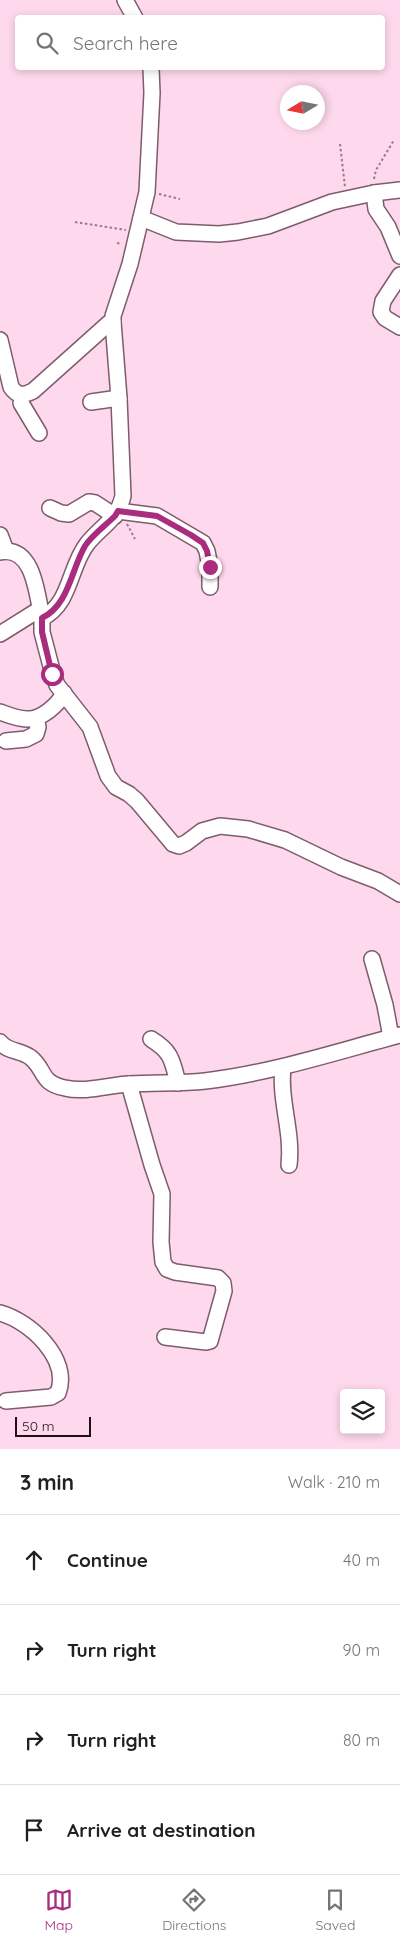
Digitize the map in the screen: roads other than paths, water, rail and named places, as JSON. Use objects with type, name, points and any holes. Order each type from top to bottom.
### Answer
[{"type":"street","points":[[125,0],[133,15]]},
{"type":"street","points":[[0,634],[41,614],[52,611],[65,594],[86,545],[117,513],[123,496],[119,398],[113,322],[130,264],[147,192],[152,94],[151,70]]},
{"type":"street","points":[[140,224],[176,232],[219,234],[268,226],[332,202],[374,193],[400,190]]},
{"type":"street","points":[[374,193],[376,209],[388,227],[400,256]]},
{"type":"street","points":[[400,275],[383,301],[381,312],[385,318],[400,327]]},
{"type":"street","points":[[20,402],[109,323],[113,322]]},
{"type":"street","points":[[0,340],[11,387],[20,395],[20,402],[39,434]]},
{"type":"street","points":[[91,402],[119,398]]},
{"type":"street","points":[[50,508],[69,514],[89,502],[117,513],[157,516],[203,543],[208,559],[210,587]]},
{"type":"street","points":[[0,534],[3,551],[21,555],[32,571],[41,614],[42,632],[52,674],[57,685],[90,727],[108,776],[116,787],[129,794],[173,844],[179,846],[186,843],[202,830],[220,826],[248,829],[285,840],[341,867],[378,881],[400,894]]},
{"type":"street","points":[[0,712],[24,719],[36,718],[55,704],[64,693]]},
{"type":"street","points":[[6,742],[26,739],[36,734],[38,727],[36,718]]},
{"type":"street","points":[[0,1042],[10,1050],[29,1057],[34,1061],[45,1080],[65,1088],[81,1089],[129,1084],[204,1081],[283,1067],[395,1036],[372,958]]},
{"type":"street","points":[[151,1039],[163,1047],[172,1057],[178,1083]]},
{"type":"street","points":[[283,1067],[282,1086],[291,1150],[289,1165]]},
{"type":"street","points":[[129,1084],[162,1194],[161,1242],[164,1262],[167,1268],[175,1272],[218,1278],[223,1283],[224,1291],[210,1340],[206,1342],[165,1337]]},
{"type":"street","points":[[0,1314],[10,1316],[26,1325],[42,1338],[59,1370],[61,1386],[58,1393],[50,1396],[6,1401]]}]
